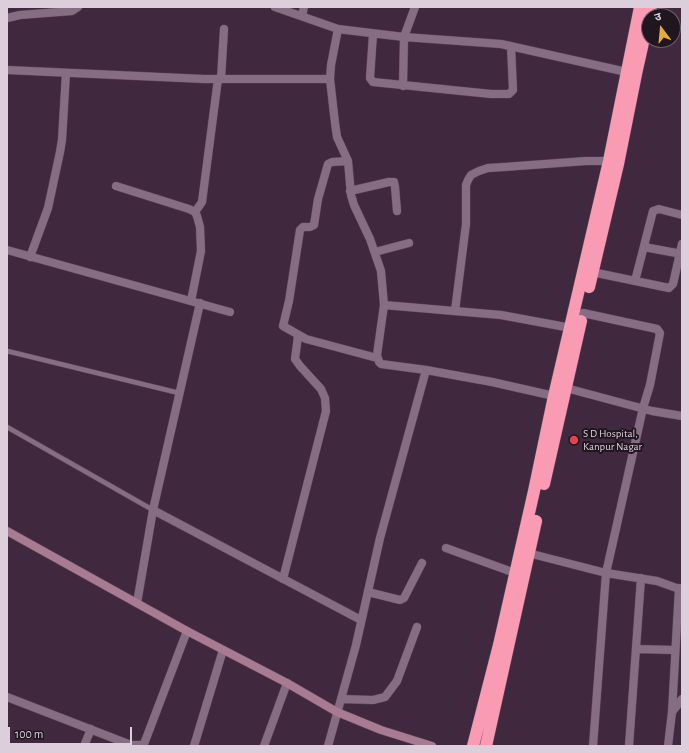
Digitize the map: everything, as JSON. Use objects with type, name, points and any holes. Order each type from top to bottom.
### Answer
[{"type":"highway","points":[[486,746],[528,553],[618,164],[640,7]]},
{"type":"highway","points":[[473,746],[515,573],[554,396],[609,161],[631,73],[651,7]]},
{"type":"street","points":[[7,18],[72,10],[78,7]]},
{"type":"street","points":[[276,7],[338,29],[404,37],[501,44],[631,73]]},
{"type":"street","points":[[302,16],[304,7]]},
{"type":"street","points":[[403,86],[404,37],[415,7]]},
{"type":"street","points":[[195,212],[202,202],[219,79],[224,29]]},
{"type":"street","points":[[338,29],[331,65],[330,79],[337,137],[348,161],[350,191],[354,205],[375,252],[381,271],[384,305],[377,358]]},
{"type":"street","points":[[373,34],[370,79],[373,82],[491,94],[509,94],[513,90],[511,46]]},
{"type":"street","points":[[7,70],[219,79],[330,79]]},
{"type":"street","points":[[30,257],[48,208],[60,152],[66,73]]},
{"type":"street","points":[[455,311],[466,224],[466,185],[471,175],[488,168],[504,166],[551,164],[586,160],[609,161]]},
{"type":"street","points":[[348,161],[332,162],[328,164],[318,199],[314,224],[310,227],[302,227],[300,230],[290,294],[283,326],[298,336],[377,358],[381,364],[426,370],[492,382],[554,396]]},
{"type":"street","points":[[350,191],[392,182],[395,187],[397,211]]},
{"type":"street","points":[[116,186],[195,212],[199,221],[201,251],[191,301]]},
{"type":"street","points":[[635,281],[653,210],[659,209],[682,215]]},
{"type":"street","points":[[375,252],[410,243]]},
{"type":"street","points":[[592,272],[666,288],[671,287],[681,254],[682,244]]},
{"type":"street","points":[[644,247],[681,254]]},
{"type":"street","points":[[7,250],[230,312]]},
{"type":"street","points":[[137,603],[153,510],[200,303]]},
{"type":"street","points":[[384,305],[501,315],[571,328]]},
{"type":"street","points":[[583,313],[657,329],[660,331],[650,385],[643,408],[606,573],[593,746]]},
{"type":"street","points":[[283,578],[326,411],[325,398],[321,389],[295,359],[298,336]]},
{"type":"street","points":[[328,746],[356,645],[380,538],[426,370]]},
{"type":"street","points":[[566,388],[643,408],[682,416]]},
{"type":"street","points":[[153,510],[361,620]]},
{"type":"street","points":[[7,531],[186,630],[287,683],[337,712],[381,730],[432,746]]},
{"type":"street","points":[[446,548],[515,573]]},
{"type":"street","points":[[528,553],[606,573],[657,581],[681,589],[668,746]]},
{"type":"street","points":[[368,592],[400,600],[404,598],[422,563]]},
{"type":"street","points":[[629,746],[641,578]]},
{"type":"street","points":[[341,699],[373,700],[385,697],[397,681],[417,627]]},
{"type":"street","points":[[7,697],[131,745],[144,744],[186,630]]},
{"type":"street","points":[[636,648],[675,650]]},
{"type":"street","points":[[194,746],[223,650]]},
{"type":"street","points":[[264,746],[287,683]]},
{"type":"street","points":[[672,712],[682,699]]},
{"type":"street","points":[[84,746],[91,729]]},
{"type":"lane","points":[[7,350],[179,393]]},
{"type":"lane","points":[[7,427],[153,510]]},
{"type":"place","name":"S D Hospital, Kanpur Nagar","points":[[574,440]]}]
